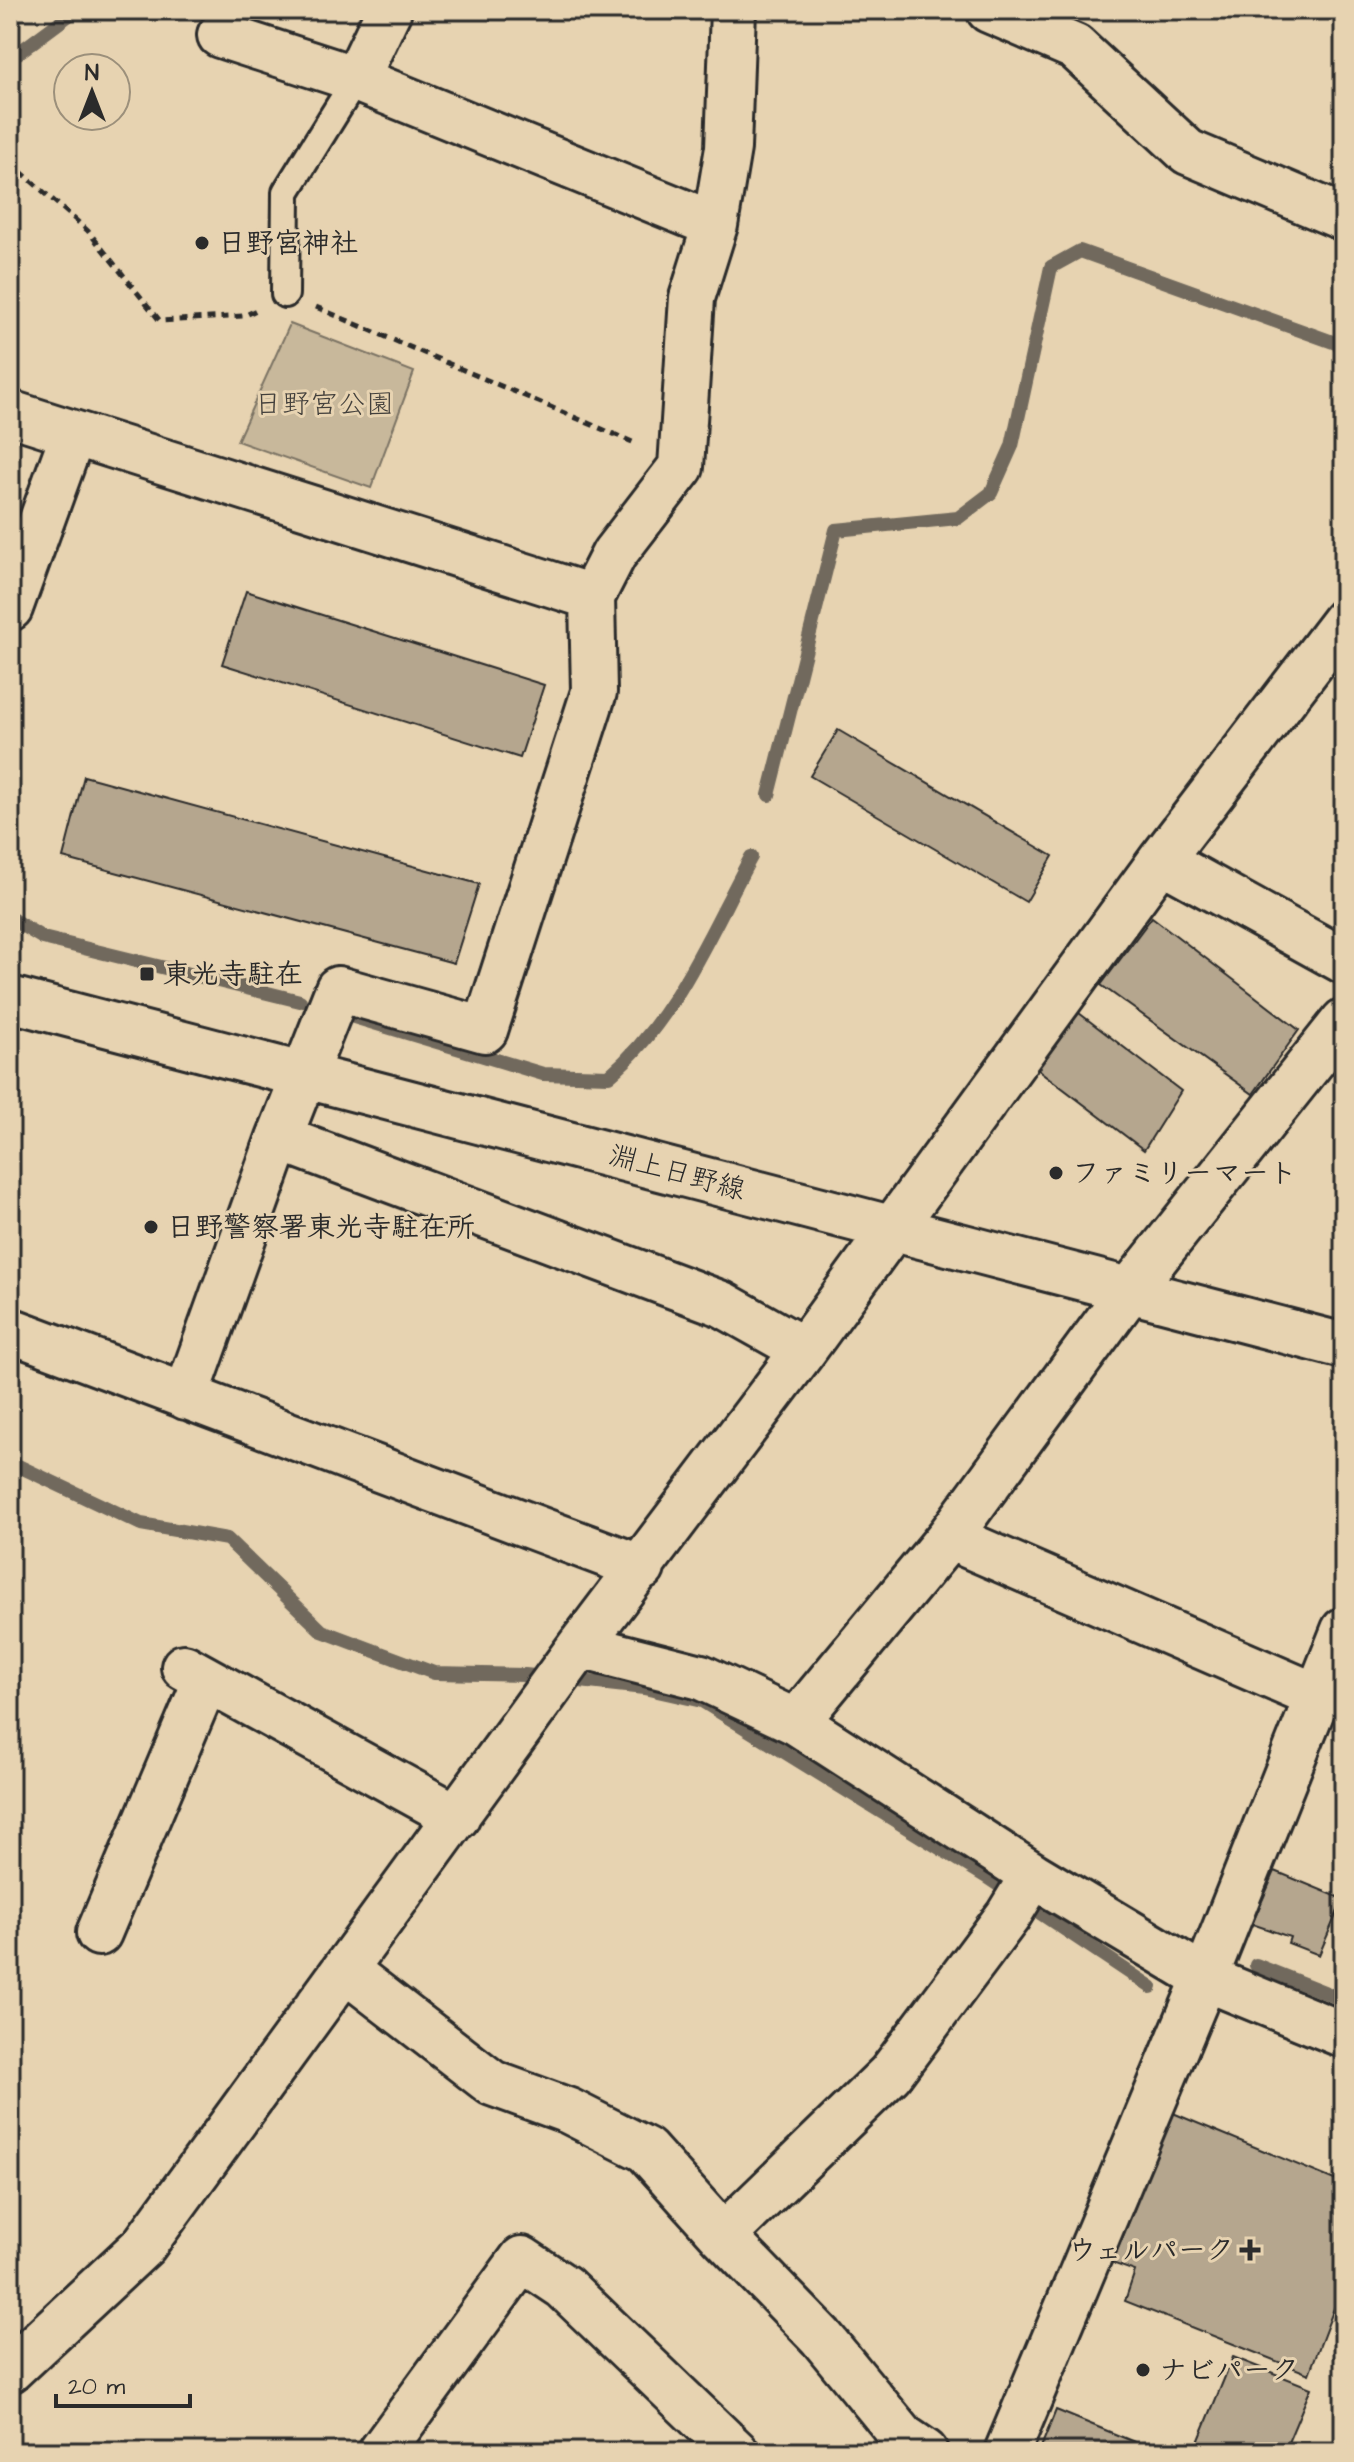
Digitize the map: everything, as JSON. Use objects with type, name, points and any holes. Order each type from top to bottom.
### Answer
[{"type":"street","points":[[356,79],[389,10]]},
{"type":"street","points":[[186,1397],[279,1138],[338,989],[485,1030],[594,692],[592,597],[614,554],[681,467],[692,298],[715,225],[728,148],[733,10]]},
{"type":"street","points":[[989,10],[1075,47],[1188,152],[1344,218]]},
{"type":"street","points":[[220,35],[356,79],[715,225]]},
{"type":"street","points":[[10,413],[592,597]]},
{"type":"street","points":[[10,608],[73,434]]},
{"type":"street","points":[[10,2370],[144,2245],[347,1971],[564,1668],[804,1350],[889,1229],[1161,860],[1344,621]]},
{"type":"street","points":[[1161,860],[1344,961]]},
{"type":"street","name":"淵上日野線","points":[[10,999],[1344,1346]]},
{"type":"street","points":[[796,1722],[949,1537],[1130,1290],[1344,1021]]},
{"type":"street","points":[[279,1138],[722,1304],[804,1350]]},
{"type":"street","points":[[10,1330],[642,1568]]},
{"type":"street","points":[[949,1537],[1316,1696]]},
{"type":"street","points":[[1007,2452],[1205,1978],[1344,1630]]},
{"type":"street","points":[[564,1668],[701,1677],[796,1722],[1023,1891],[1205,1978],[1344,2035]]},
{"type":"street","points":[[99,1933],[195,1673],[457,1817]]},
{"type":"street","points":[[723,2236],[890,2074],[1023,1891]]},
{"type":"street","points":[[347,1971],[492,2083],[569,2111],[646,2150],[723,2236],[821,2337],[903,2437],[925,2452]]},
{"type":"street","points":[[381,2452],[522,2259],[564,2287],[736,2452]]},
{"type":"lane","points":[[285,294],[286,192],[356,79]]},
{"type":"path","points":[[10,94],[16,87],[11,82]]},
{"type":"path","points":[[10,162],[88,231],[160,321],[244,316],[285,294],[630,440],[681,467]]},
{"type":"green space","name":"日野宮公園","points":[[290,324],[414,372],[371,488],[237,441]]},
{"type":"building","points":[[246,591],[544,685],[520,758],[222,664]]},
{"type":"building","points":[[838,730],[1053,856],[1026,902],[810,776]]},
{"type":"building","points":[[84,776],[479,884],[454,963],[63,858]]},
{"type":"building","points":[[1152,917],[1299,1030],[1253,1094],[1101,985]]},
{"type":"building","points":[[1079,1013],[1181,1091],[1144,1150],[1036,1068]]},
{"type":"building","points":[[1275,1871],[1343,1899],[1319,1955],[1288,1943],[1290,1937],[1252,1924]]},
{"type":"building","points":[[1173,2113],[1344,2184],[1344,2282],[1309,2374],[1125,2301],[1135,2271],[1112,2263]]},
{"type":"building","points":[[1233,2357],[1311,2388],[1284,2452],[1194,2452]]},
{"type":"building","points":[[1056,2410],[1159,2452],[1039,2452]]},
{"type":"waterway","points":[[10,59],[76,10]]},
{"type":"waterway","points":[[769,795],[836,530],[958,518],[991,493],[1012,446],[1051,267],[1080,251],[1344,346]]},
{"type":"waterway","points":[[344,1014],[543,1074],[609,1076],[633,1053],[673,1001],[751,857]]},
{"type":"waterway","points":[[10,918],[43,938],[300,1001]]},
{"type":"waterway","points":[[10,1462],[141,1524],[227,1539],[322,1631],[434,1673],[525,1675],[644,1688],[702,1701],[985,1876],[1151,1987]]},
{"type":"waterway","points":[[1256,1965],[1344,2000]]},
{"type":"place","name":"日野宮神社","points":[[202,243]]},
{"type":"place","name":"東光寺駐在","points":[[147,974]]},
{"type":"place","name":"ファミリーマート","points":[[1056,1173]]},
{"type":"place","name":"日野警察署東光寺駐在所","points":[[151,1227]]},
{"type":"place","name":"ウェルパーク","points":[[1250,2250]]},
{"type":"place","name":"ナビパーク","points":[[1143,2370]]}]
